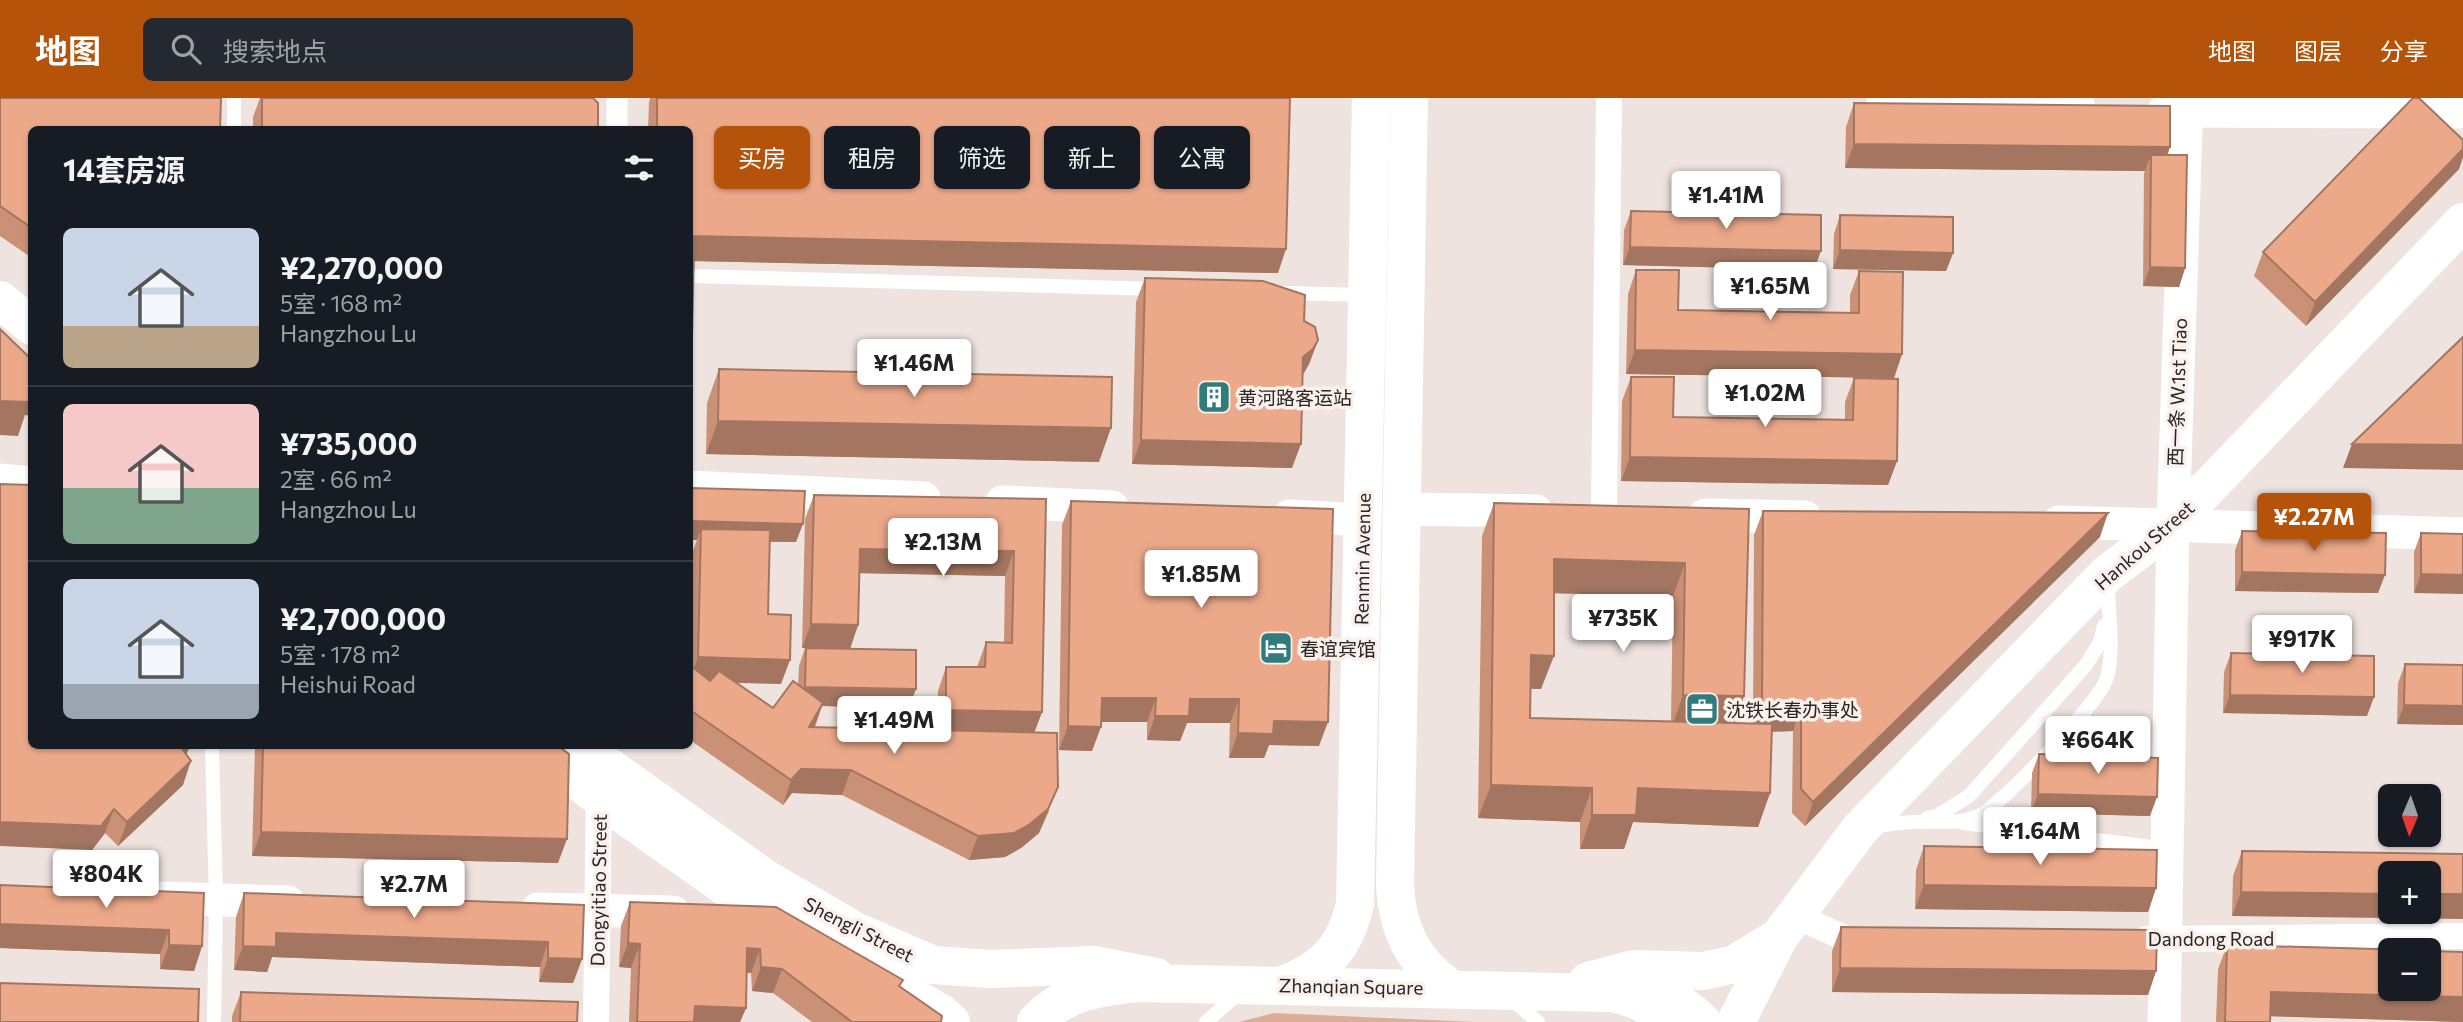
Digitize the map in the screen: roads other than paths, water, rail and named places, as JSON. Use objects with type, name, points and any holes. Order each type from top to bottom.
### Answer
[{"type":"main road","name":"Renmin Avenue","points":[[1265,985],[1315,970],[1343,940],[1355,904],[1371,98]]},
{"type":"main road","name":"Renmin Avenue","points":[[1409,98],[1395,905],[1406,940],[1435,977],[1450,988]]},
{"type":"main road","name":"Hankou Street","points":[[1787,927],[1860,829],[2108,590],[2463,222]]},
{"type":"main road","points":[[0,300],[28,323]]},
{"type":"main road","points":[[0,338],[28,359]]},
{"type":"main road","name":"Shengli Street","points":[[536,749],[600,798],[761,912],[941,1013],[951,1022]]},
{"type":"main road","name":"Shengli Street","points":[[591,750],[766,879],[855,931],[933,965],[1004,968],[1093,965],[1182,983]]},
{"type":"main road","points":[[1588,981],[1633,969],[1703,971],[1735,964],[1787,927]]},
{"type":"main road","points":[[1736,1022],[1787,927]]},
{"type":"main road","points":[[1499,989],[1535,979],[1614,982],[1651,989],[1688,1007],[1702,1022]]},
{"type":"main road","name":"Zhanqian Square","points":[[1037,1021],[1060,1002],[1103,986],[1182,983],[1612,993],[1633,997],[1651,1006],[1668,1022]]},
{"type":"street","points":[[617,98],[617,126]]},
{"type":"street","points":[[1402,509],[1594,512],[1609,98]]},
{"type":"street","points":[[1883,98],[2117,108],[2186,105],[2463,112]]},
{"type":"street","name":"西一条 W.1st Tiao","points":[[2164,1022],[2173,524],[2186,105]]},
{"type":"street","points":[[0,480],[28,483]]},
{"type":"street","points":[[693,487],[1143,509]]},
{"type":"street","points":[[1253,514],[1363,520]]},
{"type":"street","points":[[1673,514],[1840,517]]},
{"type":"street","points":[[2034,522],[2463,534]]},
{"type":"street","name":"Dongyitiao Street","points":[[591,750],[600,798],[596,1022]]},
{"type":"street","points":[[135,897],[325,903]]},
{"type":"street","points":[[514,909],[761,912]]},
{"type":"street","points":[[1787,927],[1847,939],[1902,939]]},
{"type":"street","name":"Dandong Road","points":[[2123,939],[2463,936]]},
{"type":"lane","points":[[233,126],[234,98]]},
{"type":"lane","points":[[693,276],[1174,289]]},
{"type":"lane","points":[[1270,292],[1367,295]]},
{"type":"lane","points":[[1860,829],[1937,816],[1969,796],[2086,665],[2100,642],[2108,590]]},
{"type":"lane","points":[[1956,822],[1979,816],[2002,801],[2094,701],[2106,681],[2110,653],[2108,590]]},
{"type":"lane","points":[[212,749],[216,900],[214,1022]]},
{"type":"lane","points":[[1912,822],[1956,822],[2167,849]]},
{"type":"lane","points":[[1206,1022],[1265,985]]},
{"type":"lane","points":[[1499,989],[1538,1022]]},
{"type":"place","name":"黄河路客运站","points":[[1214,397]]},
{"type":"place","name":"春谊宾馆","points":[[1276,648]]},
{"type":"place","name":"沈铁长春办事处","points":[[1702,709]]}]
